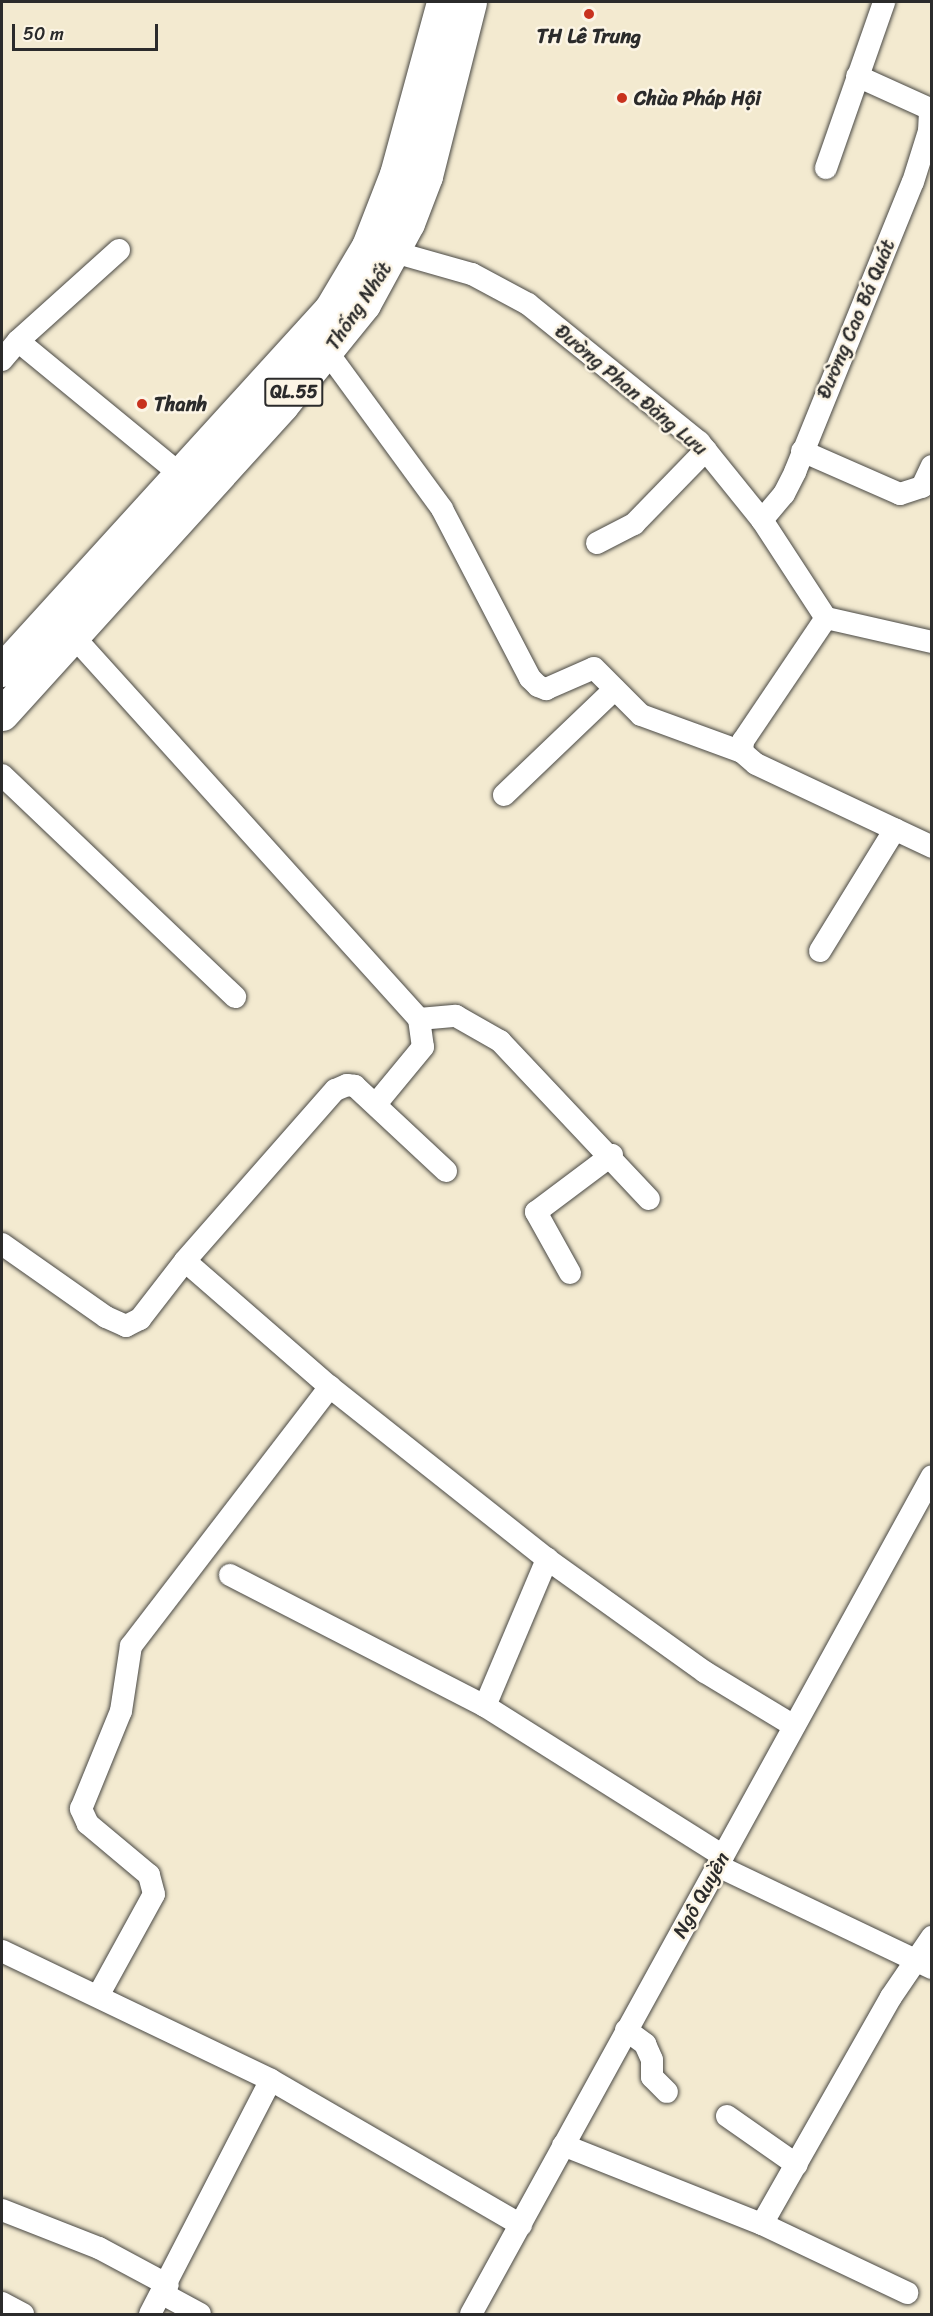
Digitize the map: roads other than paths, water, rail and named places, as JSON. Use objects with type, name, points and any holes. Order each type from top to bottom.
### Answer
[{"type":"highway","name":"Thống Nhất","points":[[2,670],[109,574],[328,354],[364,304],[394,252],[426,176],[442,60],[443,2]]},
{"type":"highway","name":"Thống Nhất","points":[[2,714],[74,637],[109,574],[180,474],[330,310],[368,246],[442,60],[470,2]]},
{"type":"street","points":[[826,168],[884,2]]},
{"type":"street","name":"Đường Cao Bá Quát","points":[[762,520],[784,494],[917,172],[929,131],[930,109],[857,76]]},
{"type":"street","points":[[2,360],[18,341],[119,250]]},
{"type":"street","name":"Đường Phan Đăng Lưu","points":[[394,252],[472,274],[528,304],[706,450],[762,520],[826,618]]},
{"type":"street","points":[[18,341],[180,474]]},
{"type":"street","points":[[328,354],[442,509],[530,678],[546,688],[594,668],[641,715],[742,752],[756,764],[932,847]]},
{"type":"street","points":[[597,543],[643,517],[652,502],[706,450]]},
{"type":"street","points":[[802,451],[900,494],[922,487],[932,466]]},
{"type":"street","points":[[742,752],[743,741],[826,618],[932,642]]},
{"type":"street","points":[[74,637],[419,1019],[423,1047],[376,1104]]},
{"type":"street","points":[[504,795],[615,689]]},
{"type":"street","points":[[2,774],[235,997]]},
{"type":"street","points":[[820,951],[895,830]]},
{"type":"street","points":[[419,1019],[456,1016],[500,1041],[612,1155],[649,1199]]},
{"type":"street","points":[[2,1244],[106,1317],[126,1326],[140,1319],[185,1261],[335,1090],[355,1086],[446,1171]]},
{"type":"street","points":[[570,1273],[536,1212],[612,1155]]},
{"type":"street","points":[[185,1261],[330,1387],[547,1560],[705,1672],[794,1726]]},
{"type":"street","points":[[98,1996],[154,1894],[149,1875],[88,1824],[81,1809],[121,1711],[131,1646],[330,1387]]},
{"type":"street","name":"Ngô Quyền","points":[[471,2314],[794,1726],[923,1513],[932,1476]]},
{"type":"street","points":[[485,1706],[547,1560]]},
{"type":"street","points":[[230,1575],[485,1706],[721,1861],[924,1964]]},
{"type":"street","points":[[762,2224],[924,1964],[932,1937]]},
{"type":"street","points":[[2,1951],[270,2080],[521,2225]]},
{"type":"street","points":[[626,2030],[645,2044],[652,2060],[652,2077],[667,2092]]},
{"type":"street","points":[[150,2314],[165,2290],[270,2080]]},
{"type":"street","points":[[727,2116],[797,2165]]},
{"type":"street","points":[[563,2145],[762,2224],[907,2293]]},
{"type":"street","points":[[2,2210],[99,2248],[200,2314]]},
{"type":"street","points":[[2,2303],[23,2314]]},
{"type":"place","name":"TH Lê Trung","points":[[589,14]]},
{"type":"place","name":"Chùa Pháp Hội","points":[[622,98]]},
{"type":"place","name":"Thanh","points":[[142,404]]}]
